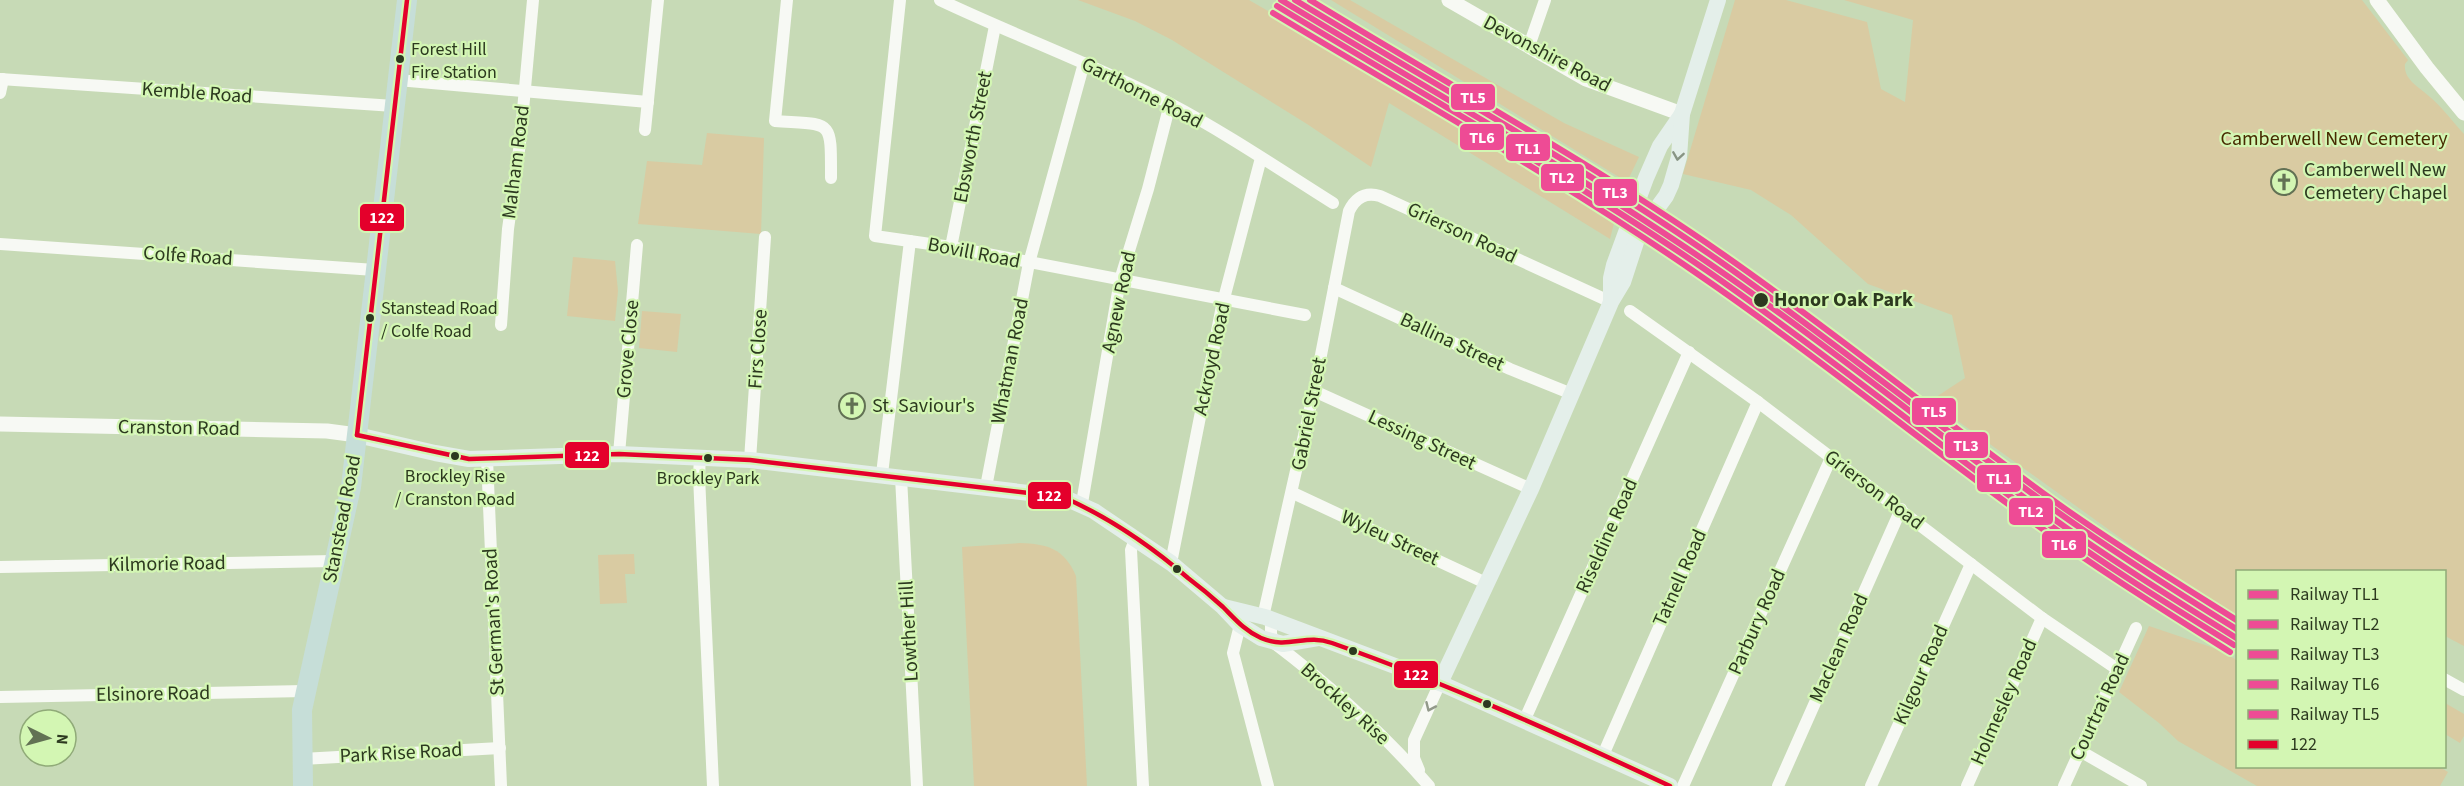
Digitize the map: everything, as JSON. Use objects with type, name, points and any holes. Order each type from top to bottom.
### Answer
[{"type":"highway","name":"Stanstead Road","points":[[303,786],[301,723],[305,691],[349,495],[407,0]]},
{"type":"main road","points":[[1633,231],[1666,196],[1679,157],[1682,114],[1718,0]]},
{"type":"main road","points":[[1440,683],[1488,584],[1572,394],[1611,302],[1611,278],[1633,231],[1646,178],[1660,146],[1682,114]]},
{"type":"main road","points":[[357,435],[452,456],[487,459],[619,454],[750,460],[1063,497],[1082,503],[1171,563],[1223,607],[1240,625],[1261,638],[1274,643],[1281,627]]},
{"type":"main road","points":[[1223,607],[1318,638],[1440,683],[1525,719],[1670,786]]},
{"type":"street","name":"Malham Road","points":[[501,324],[508,229],[525,93],[532,0]]},
{"type":"street","points":[[645,130],[658,0]]},
{"type":"street","points":[[787,0],[775,121],[819,124],[826,128],[831,138],[831,178]]},
{"type":"street","name":"Bovill Road","points":[[900,0],[875,236],[951,248],[1305,315]]},
{"type":"street","name":"Garthorne Road","points":[[940,0],[1084,63],[1170,104],[1333,203]]},
{"type":"street","name":"Devonshire Road","points":[[1449,0],[1586,79],[1682,114]]},
{"type":"street","points":[[1529,46],[1545,0]]},
{"type":"street","points":[[2377,0],[2427,68],[2464,113]]},
{"type":"street","name":"Ebsworth Street","points":[[951,248],[995,26]]},
{"type":"street","name":"Whatman Road","points":[[986,487],[1029,263],[1084,63]]},
{"type":"street","points":[[0,93],[2,79]]},
{"type":"street","name":"Kemble Road","points":[[2,79],[394,106]]},
{"type":"street","points":[[398,80],[525,93],[648,102]]},
{"type":"street","name":"Agnew Road","points":[[1082,503],[1120,280],[1148,189],[1170,104]]},
{"type":"street","name":"Ackroyd Road","points":[[1171,563],[1223,300],[1261,158]]},
{"type":"street","name":"Grierson Road","points":[[1349,211],[1362,196],[1380,196],[1611,302]]},
{"type":"street","name":"Gabriel Street","points":[[1281,627],[1293,493],[1349,211]]},
{"type":"street","name":"Firs Close","points":[[750,460],[765,237]]},
{"type":"street","points":[[882,474],[910,241]]},
{"type":"street","name":"Colfe Road","points":[[0,244],[375,270]]},
{"type":"street","name":"Grove Close","points":[[619,454],[637,245]]},
{"type":"street","name":"Ballina Street","points":[[1334,288],[1510,369],[1572,394]]},
{"type":"street","name":"Grierson Road","points":[[1630,310],[1758,402],[2042,618],[2117,669]]},
{"type":"street","name":"Riseldine Road","points":[[1525,719],[1689,352]]},
{"type":"street","name":"Lessing Street","points":[[1314,391],[1531,489]]},
{"type":"street","name":"Tatnell Road","points":[[1603,755],[1758,402]]},
{"type":"street","name":"Cranston Road","points":[[0,424],[327,431],[357,435]]},
{"type":"street","points":[[700,457],[713,786]]},
{"type":"street","name":"Parbury Road","points":[[1683,786],[1832,458]]},
{"type":"street","name":"St German's Road","points":[[487,459],[501,786]]},
{"type":"street","name":"Lowther Hill","points":[[901,477],[917,786]]},
{"type":"street","name":"Wyleu Street","points":[[1293,493],[1488,584]]},
{"type":"street","name":"Maclean Road","points":[[1778,786],[1900,509]]},
{"type":"street","points":[[1135,539],[1131,550],[1143,786]]},
{"type":"street","name":"Kilmorie Road","points":[[0,567],[334,561]]},
{"type":"street","name":"Kilgour Road","points":[[1871,786],[1971,564]]},
{"type":"street","name":"Holmesley Road","points":[[1967,786],[2042,618]]},
{"type":"street","points":[[1240,625],[1233,653],[1268,786]]},
{"type":"street","name":"Courtrai Road","points":[[2064,786],[2136,628]]},
{"type":"street","name":"Brockley Rise","points":[[1274,643],[1335,691],[1388,742],[1426,783]]},
{"type":"street","points":[[2446,680],[2464,690]]},
{"type":"street","points":[[1426,783],[1414,758],[1414,740],[1440,683]]},
{"type":"street","name":"Elsinore Road","points":[[0,697],[305,691]]},
{"type":"street","points":[[1388,742],[1404,745],[1414,740]]},
{"type":"street","name":"Park Rise Road","points":[[302,759],[500,748]]},
{"type":"street","points":[[2080,751],[2141,786]]},
{"type":"green space","points":[[1078,0],[1249,0],[1394,83],[1615,219],[1610,239],[1389,103],[1371,167],[1307,124],[1172,40],[1135,21]]},
{"type":"green space","points":[[1331,0],[1350,0],[1564,123],[1639,157],[1627,182]]},
{"type":"green space","name":"Camberwell New Cemetery","points":[[1735,0],[1786,0],[1867,22],[1881,89],[1905,102],[1913,20],[1844,0],[2362,0],[2408,60],[2405,70],[2413,83],[2439,106],[2464,134],[2464,646],[2446,637],[2446,570],[2236,570],[2236,616],[2190,588],[1930,401],[1965,378],[1952,315],[1868,284],[1791,215],[1751,190],[1683,174]]},
{"type":"green space","points":[[707,133],[764,138],[761,234],[638,224],[647,161],[702,165]]},
{"type":"green space","points":[[573,257],[615,261],[618,291],[615,321],[567,316]]},
{"type":"green space","points":[[642,311],[681,314],[677,352],[639,348]]},
{"type":"green space","points":[[1020,543],[1054,549],[1066,559],[1076,576],[1087,786],[974,786],[962,547]]},
{"type":"green space","points":[[634,554],[635,574],[625,574],[627,603],[600,604],[598,555]]},
{"type":"green space","points":[[2149,626],[2214,648],[2236,659],[2236,768],[2441,768],[2448,772],[2440,786],[2257,786],[2178,741],[2119,692]]},
{"type":"green space","points":[[2446,704],[2464,714],[2464,736],[2460,743],[2446,735]]},
{"type":"rail line","name":"TL1","points":[[1281,0],[1658,229],[1795,324],[2067,529],[2236,638]]},
{"type":"rail line","name":"TL3","points":[[1295,0],[1562,159],[1667,225],[1760,290],[2052,508],[2236,629]]},
{"type":"rail line","name":"TL5","points":[[1310,0],[1569,155],[1671,219],[1805,314],[2054,501],[2122,548],[2236,620]]},
{"type":"rail line","name":"TL2","points":[[1277,6],[1654,235],[1791,331],[2064,535],[2136,584],[2234,645]]},
{"type":"rail line","name":"TL6","points":[[1273,13],[1544,174],[1650,242],[1787,337],[2060,542],[2230,652]]},
{"type":"transit line","name":"122","points":[[357,435],[407,0]]},
{"type":"transit line","name":"122","points":[[357,435],[469,459],[619,454],[750,460],[1063,497],[1113,523],[1144,544],[1206,592],[1245,628],[1261,638],[1280,642],[1322,640],[1332,643],[1503,710],[1670,786]]},
{"type":"place","name":"Forest Hill Fire Station","points":[[400,59]]},
{"type":"place","name":"Camberwell New Cemetery Chapel","points":[[2284,182]]},
{"type":"place","name":"Honor Oak Park","points":[[1761,300]]},
{"type":"place","name":"Stanstead Road / Colfe Road","points":[[370,318]]},
{"type":"place","name":"St. Saviour's","points":[[852,406]]},
{"type":"place","name":"Brockley Rise / Cranston Road","points":[[455,456]]},
{"type":"place","name":"Brockley Park","points":[[708,458]]}]
